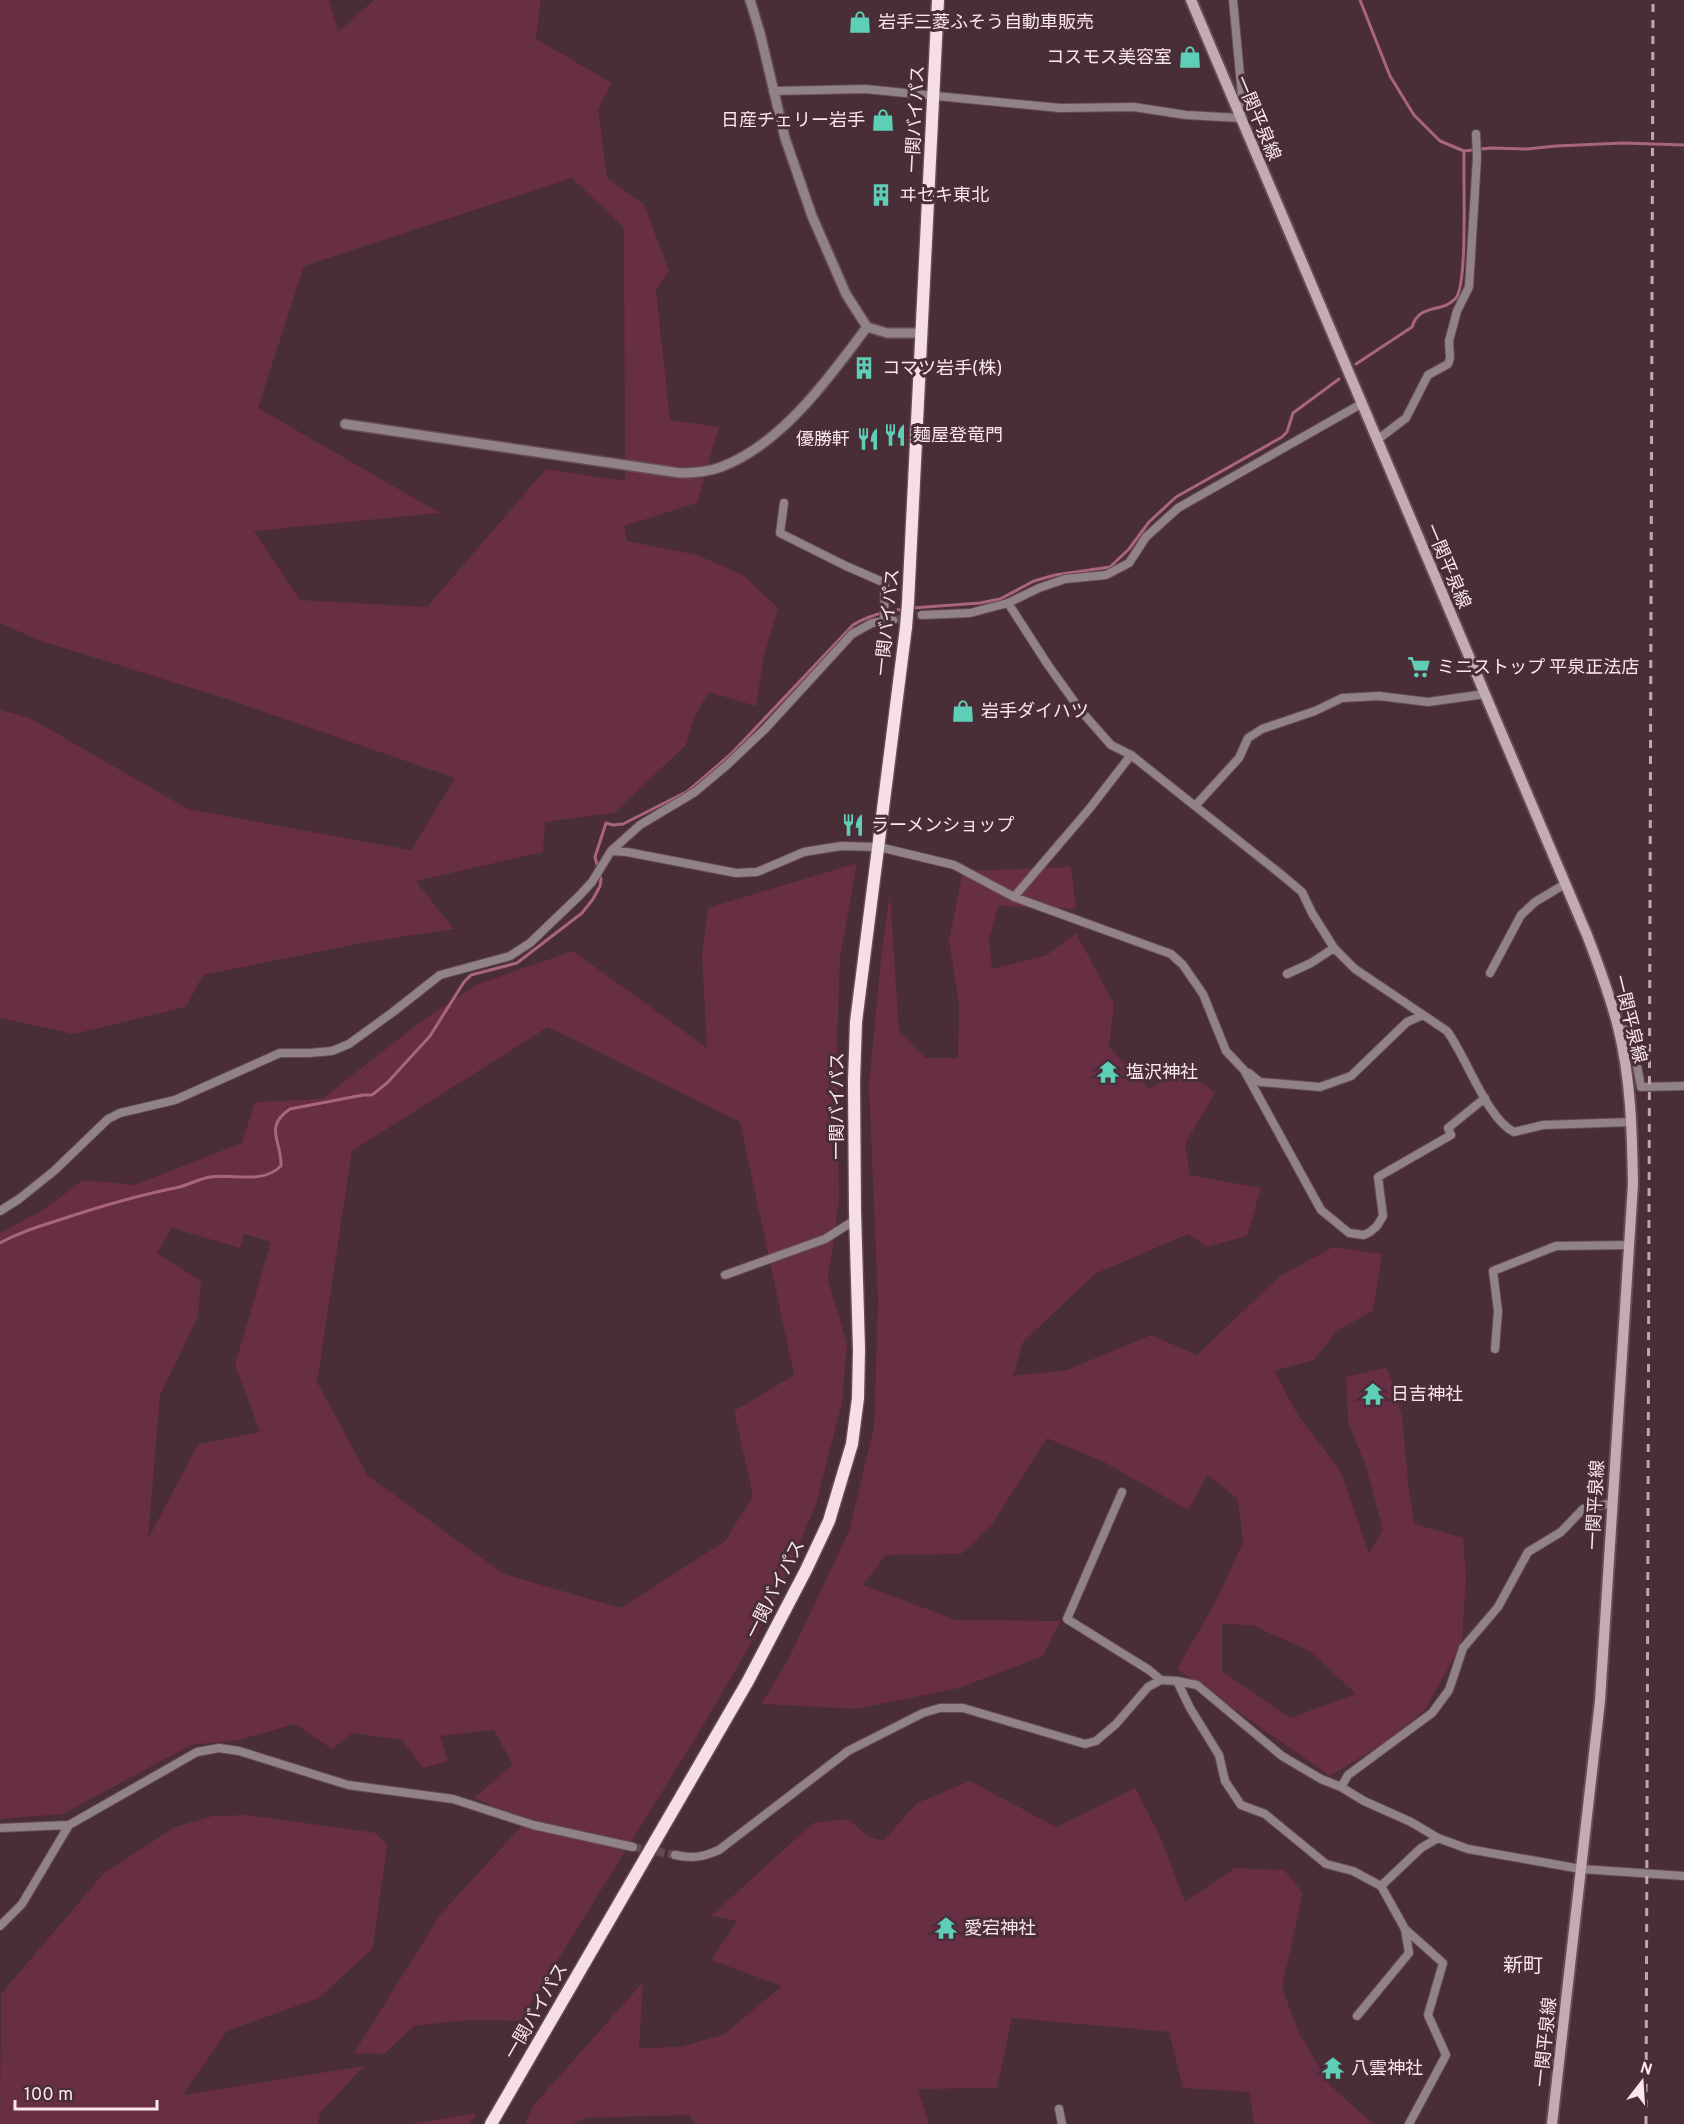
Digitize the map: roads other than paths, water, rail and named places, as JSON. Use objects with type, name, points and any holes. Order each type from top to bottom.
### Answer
[{"type":"highway","name":"一関バイパス","points":[[490,2124],[748,1681],[829,1521],[852,1444],[858,1398],[859,1349],[855,1220],[856,1022],[908,603],[938,0]]},
{"type":"main road","name":"一関平泉線","points":[[1191,0],[1565,884],[1606,984],[1619,1029],[1632,1122],[1633,1184],[1600,1701],[1552,2124]]},
{"type":"street","points":[[750,0],[785,138],[812,216],[846,294],[867,327],[887,333],[923,333]]},
{"type":"street","points":[[773,91],[865,89],[1060,108],[1134,107],[1186,115],[1240,118],[1243,107],[1233,0]]},
{"type":"street","points":[[1377,440],[1406,418],[1428,375],[1448,364],[1450,358],[1449,341],[1457,311],[1470,287],[1477,158],[1476,136]]},
{"type":"street","points":[[345,424],[699,473],[721,467],[741,457],[778,432],[826,380],[867,327]]},
{"type":"street","points":[[922,615],[970,613],[1008,603],[1065,579],[1106,575],[1129,563],[1146,537],[1178,508],[1361,404]]},
{"type":"street","points":[[0,1211],[54,1171],[108,1119],[120,1113],[175,1100],[280,1053],[332,1050],[349,1044],[440,975],[510,956],[530,943],[595,878],[611,851],[640,825],[695,792],[727,765],[781,712],[852,634],[872,623],[889,621],[885,583],[780,533],[784,503]]},
{"type":"street","points":[[1008,603],[1081,711],[1111,745],[1131,755],[1302,891],[1312,913],[1334,948],[1355,969],[1447,1031],[1504,1127],[1514,1132],[1543,1125],[1632,1122]]},
{"type":"street","points":[[1195,806],[1239,758],[1248,738],[1262,729],[1315,711],[1342,698],[1379,696],[1428,702],[1485,694]]},
{"type":"street","points":[[1014,897],[1090,808],[1131,755]]},
{"type":"street","points":[[611,851],[736,873],[757,872],[804,852],[841,846],[879,847],[954,866],[1014,897],[1171,954],[1183,965],[1203,994],[1226,1051],[1244,1070],[1260,1082],[1320,1087],[1351,1076],[1407,1022],[1423,1015]]},
{"type":"street","points":[[1490,973],[1521,915],[1535,902],[1565,884]]},
{"type":"street","points":[[1287,974],[1311,963],[1334,948]]},
{"type":"street","points":[[1619,1029],[1627,1030],[1632,1039],[1641,1087],[1684,1086]]},
{"type":"street","points":[[1244,1070],[1321,1210],[1349,1233],[1364,1235],[1377,1226],[1383,1216],[1378,1178],[1450,1135],[1448,1128],[1485,1098]]},
{"type":"street","points":[[726,1275],[825,1239],[855,1220]]},
{"type":"street","points":[[1494,1348],[1497,1311],[1493,1270],[1556,1246],[1628,1245]]},
{"type":"street","points":[[1122,1492],[1067,1619],[1149,1670],[1161,1680]]},
{"type":"street","points":[[1341,1787],[1347,1775],[1432,1713],[1449,1690],[1463,1648],[1498,1607],[1528,1552],[1561,1532],[1583,1509],[1612,1503]]},
{"type":"street","points":[[675,1855],[688,1858],[702,1857],[719,1850],[848,1751],[923,1713],[940,1708],[963,1708],[1085,1744],[1096,1741],[1116,1724],[1148,1687],[1161,1680],[1197,1685],[1282,1756],[1320,1779],[1411,1822],[1438,1839],[1468,1849],[1581,1869],[1684,1876]]},
{"type":"street","points":[[1177,1681],[1190,1708],[1220,1755],[1225,1781],[1241,1804],[1265,1814],[1326,1864],[1353,1871],[1381,1886],[1406,1929],[1443,1963],[1428,2015],[1446,2055],[1409,2124]]},
{"type":"street","points":[[0,1828],[69,1825],[185,1757],[207,1749],[219,1748],[240,1750],[348,1785],[453,1799],[533,1825],[633,1847]]},
{"type":"street","points":[[0,1926],[22,1904],[69,1825]]},
{"type":"street","points":[[1381,1886],[1421,1848],[1438,1839]]},
{"type":"street","points":[[1357,2016],[1409,1953],[1406,1929]]},
{"type":"street","points":[[1059,2109],[1062,2124]]},
{"type":"waterway","points":[[1360,0],[1390,76],[1414,115],[1440,141],[1464,151],[1623,143],[1684,145]]},
{"type":"waterway","points":[[1356,364],[1412,327],[1420,314],[1444,306],[1456,298],[1460,288],[1464,252],[1464,151]]},
{"type":"waterway","points":[[912,608],[980,603],[1000,599],[1034,581],[1055,575],[1110,567],[1129,549],[1149,522],[1176,497],[1282,437],[1287,432],[1293,413],[1339,379]]},
{"type":"waterway","points":[[0,1243],[27,1230],[85,1211],[206,1178],[256,1177],[273,1172],[281,1166],[276,1135],[277,1122],[290,1109],[372,1095],[387,1083],[430,1036],[464,982],[471,975],[517,963],[582,913],[600,886],[601,879],[595,857],[606,823],[623,824],[688,791],[731,754],[853,625],[878,614],[905,609]]},
{"type":"tunnel","points":[[893,620],[922,615]]},
{"type":"tunnel","points":[[633,1847],[675,1855]]},
{"type":"railway","points":[[1646,2124],[1653,0]]},
{"type":"place","name":"岩手三菱ふそう自動車販売","points":[[860,22]]},
{"type":"place","name":"コスモス美容室","points":[[1190,57]]},
{"type":"place","name":"日産チェリー岩手","points":[[883,120]]},
{"type":"place","name":"ヰセキ東北","points":[[881,195]]},
{"type":"place","name":"コマツ岩手(株)","points":[[864,368]]},
{"type":"place","name":"麺屋登竜門","points":[[895,435]]},
{"type":"place","name":"優勝軒","points":[[868,439]]},
{"type":"place","name":"ミニストップ 平泉正法店","points":[[1419,667]]},
{"type":"place","name":"岩手ダイハツ","points":[[963,711]]},
{"type":"place","name":"ラーメンショップ","points":[[853,825]]},
{"type":"place","name":"塩沢神社","points":[[1108,1072]]},
{"type":"place","name":"日吉神社","points":[[1373,1394]]},
{"type":"place","name":"愛宕神社","points":[[946,1928]]},
{"type":"place","name":"八雲神社","points":[[1333,2068]]},
{"type":"district","name":"新町","points":[[1523,1965]]}]
